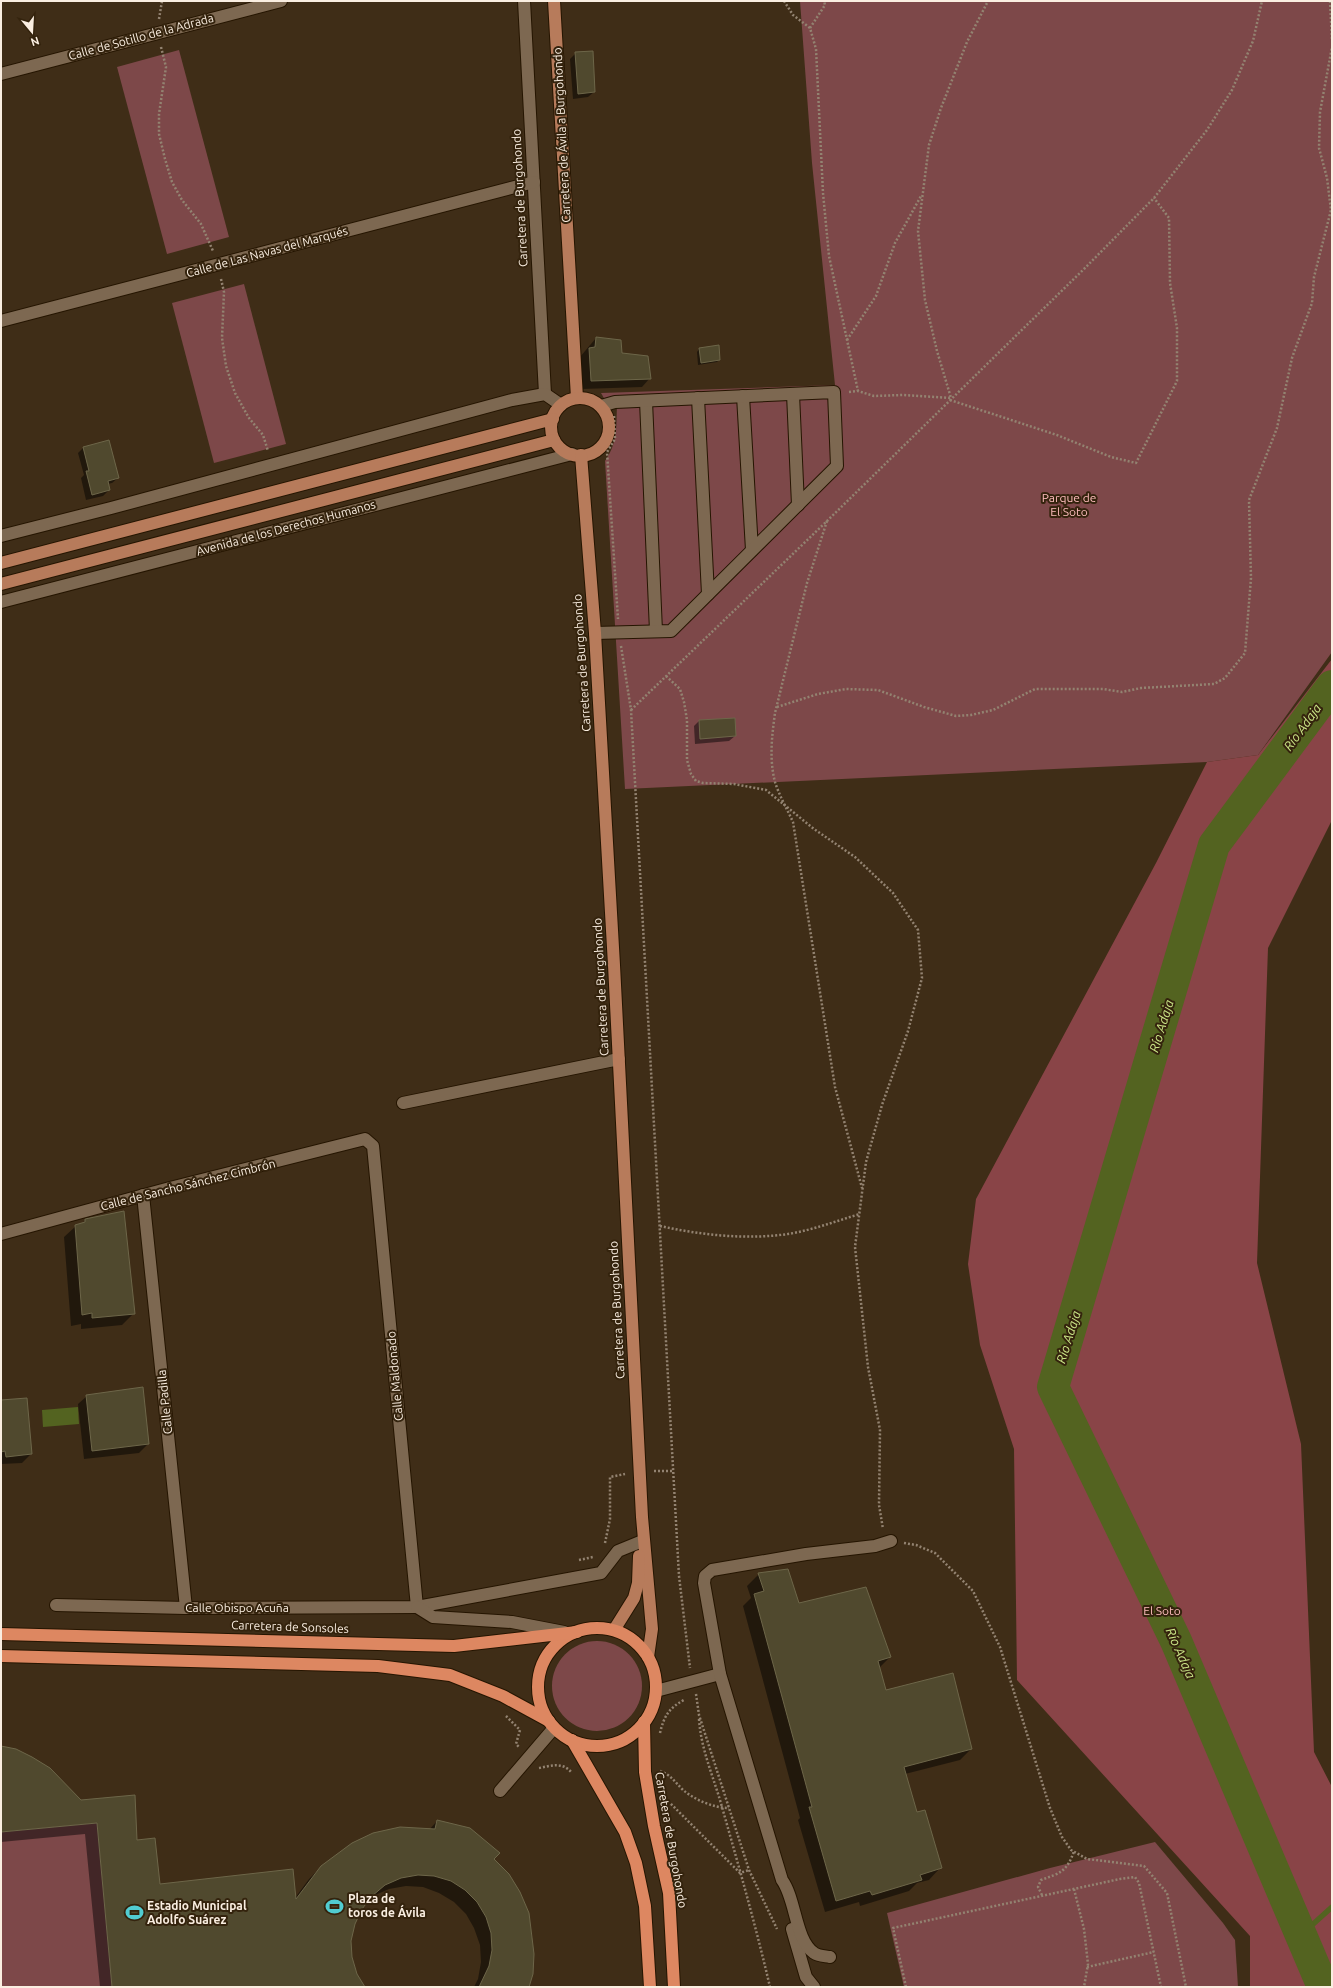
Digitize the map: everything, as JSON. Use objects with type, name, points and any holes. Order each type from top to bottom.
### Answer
[{"type":"highway","points":[[552,1724],[540,1703],[538,1684],[542,1665],[552,1648],[571,1632],[595,1628],[614,1630],[628,1636],[648,1657],[655,1674],[656,1691],[652,1707],[644,1722],[630,1736],[611,1744],[591,1745],[572,1740]]},
{"type":"highway","name":"Carretera de Sonsoles","points":[[1,1634],[454,1646],[571,1632]]},
{"type":"highway","points":[[1,1656],[378,1666],[450,1675],[503,1696],[552,1724],[572,1740],[625,1832],[636,1863],[646,1906],[650,1987]]},
{"type":"highway","name":"Carretera de Burgohondo","points":[[644,1722],[645,1772],[654,1826],[669,1894],[674,1987]]},
{"type":"main road","name":"Carretera de Ávila a Burgohondo","points":[[554,1],[577,398]]},
{"type":"main road","points":[[577,398],[587,398],[601,406],[608,416],[610,425],[605,443],[598,450],[590,454],[576,455],[565,451],[554,440],[551,426],[552,419],[561,405],[568,400],[577,398]]},
{"type":"main road","points":[[1,563],[512,431],[552,419]]},
{"type":"main road","name":"Avenida de los Derechos Humanos","points":[[1,584],[554,440]]},
{"type":"main road","name":"Carretera de Burgohondo","points":[[576,455],[595,633],[619,1059],[639,1471],[652,1629],[648,1657]]},
{"type":"main road","name":"Carretera de Burgohondo","points":[[614,1630],[634,1598],[638,1583],[642,1517]]},
{"type":"street","name":"Calle de Sotillo de la Adrada","points":[[1,74],[281,1]]},
{"type":"street","name":"Carretera de Burgohondo","points":[[524,1],[545,394]]},
{"type":"street","name":"Calle de Las Navas del Marqués","points":[[1,321],[534,182]]},
{"type":"street","points":[[595,633],[619,634],[671,631],[837,466],[834,392],[615,402],[601,406]]},
{"type":"street","points":[[1,536],[512,400],[545,394],[561,405]]},
{"type":"street","points":[[793,394],[798,505]]},
{"type":"street","points":[[743,396],[752,550]]},
{"type":"street","points":[[698,398],[708,594]]},
{"type":"street","points":[[646,401],[656,632]]},
{"type":"street","name":"Avenida de los Derechos Humanos","points":[[1,602],[576,455]]},
{"type":"street","points":[[403,1103],[619,1059]]},
{"type":"street","name":"Calle de Sancho Sánchez Cimbrón","points":[[1,1234],[143,1196],[365,1140],[373,1146]]},
{"type":"street","name":"Calle Maldonado","points":[[373,1146],[417,1607]]},
{"type":"street","name":"Calle Padilla","points":[[143,1196],[186,1608]]},
{"type":"street","points":[[830,1957],[814,1954],[807,1946],[788,1889],[782,1880],[720,1674],[704,1583],[705,1576],[712,1570],[806,1554],[875,1546],[891,1541]]},
{"type":"street","name":"Calle Obispo Acuña","points":[[56,1605],[186,1608],[417,1607],[601,1573],[618,1551],[640,1542]]},
{"type":"street","points":[[417,1607],[434,1617],[512,1622],[571,1632]]},
{"type":"street","points":[[656,1691],[720,1674]]},
{"type":"street","points":[[500,1791],[528,1758],[552,1724]]},
{"type":"street","points":[[782,1880],[781,1891],[806,1977],[814,1987]]},
{"type":"path","points":[[784,1],[794,15],[810,28],[816,49],[823,193],[829,256],[858,391]]},
{"type":"path","points":[[810,28],[824,5],[824,1]]},
{"type":"path","points":[[951,399],[937,351],[925,300],[918,231],[929,145],[941,108],[967,42],[988,1]]},
{"type":"path","points":[[631,710],[828,521],[1154,198],[1207,130],[1232,90],[1252,41],[1262,1]]},
{"type":"path","points":[[1330,1],[1332,40]]},
{"type":"path","points":[[776,707],[818,694],[846,689],[878,690],[924,707],[956,716],[971,715],[993,710],[1035,690],[1103,689],[1122,692],[1141,688],[1214,684],[1225,678],[1245,654],[1251,578],[1249,500],[1277,428],[1292,358],[1312,303],[1314,278],[1331,210],[1327,178],[1319,148],[1320,112],[1332,47]]},
{"type":"path","points":[[846,340],[876,296],[895,244],[923,193]]},
{"type":"path","points":[[834,392],[858,391],[874,396],[903,395],[951,399],[1057,434],[1111,457],[1136,463],[1177,381],[1177,328],[1170,283],[1170,218],[1154,198]]},
{"type":"path","points":[[615,402],[615,439],[607,452],[619,634],[631,710],[679,1576],[689,1664],[699,1715],[700,1738],[722,1808],[770,1987]]},
{"type":"path","points":[[828,521],[808,583],[776,707],[772,734],[772,758],[775,782],[793,822],[835,1087],[863,1191]]},
{"type":"path","points":[[666,676],[680,689],[684,702],[687,720],[687,760],[691,774],[696,781],[703,783],[734,784],[766,790],[855,857],[893,893],[918,930],[922,978],[908,1031],[882,1105],[866,1162],[855,1247],[868,1367],[880,1430],[879,1505],[884,1530],[891,1541],[916,1544],[935,1553],[973,1591],[1000,1648],[1050,1808],[1062,1837],[1074,1851],[1087,1859],[1144,1866],[1167,1893],[1186,1987]]},
{"type":"path","points":[[660,1226],[683,1231],[731,1237],[760,1236],[788,1234],[860,1214]]},
{"type":"path","points":[[603,1550],[610,1519],[610,1477],[639,1471],[674,1470]]},
{"type":"path","points":[[574,1561],[596,1557]]},
{"type":"path","points":[[658,1738],[662,1723],[672,1706],[696,1694]]},
{"type":"path","points":[[506,1715],[520,1730],[516,1744],[539,1769],[554,1764],[568,1768],[577,1779]]},
{"type":"path","points":[[699,1715],[750,1870],[778,1931]]},
{"type":"path","points":[[645,1772],[658,1770],[669,1774],[684,1790],[704,1803],[722,1808],[729,1808]]},
{"type":"path","points":[[662,1799],[670,1803],[740,1873]]},
{"type":"path","points":[[1042,1895],[1038,1887],[1041,1880],[1061,1873],[1068,1867],[1074,1851]]},
{"type":"path","points":[[740,1873],[750,1870]]},
{"type":"path","points":[[906,1987],[893,1928],[1042,1895],[1135,1877],[1139,1883],[1161,1987]]},
{"type":"path","points":[[1074,1889],[1084,1929],[1087,1967],[1084,1987]]},
{"type":"path","points":[[1087,1967],[1154,1952]]},
{"type":"green space","name":"Parque de El Soto","points":[[800,1],[1332,1],[1332,652],[1258,755],[1207,762],[625,789],[605,461],[614,441],[617,406],[605,400],[601,393],[835,385],[812,163]]},
{"type":"green space","points":[[179,50],[229,237],[167,254],[117,67]]},
{"type":"green space","points":[[244,284],[286,444],[214,463],[172,303]]},
{"type":"green space","name":"El Soto","points":[[1332,659],[1332,820],[1268,948],[1257,1263],[1301,1444],[1314,1752],[1332,1787],[1332,1987],[1250,1987],[1250,1936],[1017,1680],[1014,1449],[980,1345],[968,1264],[976,1199],[1156,863],[1207,762],[1258,755]]},
{"type":"green space","points":[[597,1641],[606,1642],[622,1649],[634,1661],[641,1677],[641,1695],[634,1711],[622,1723],[606,1730],[597,1731],[588,1730],[572,1723],[560,1711],[553,1695],[552,1686],[553,1677],[560,1661],[572,1649],[588,1642]]},
{"type":"green space","points":[[97,1823],[112,1987],[1,1987],[1,1832]]},
{"type":"green space","points":[[1155,1842],[1223,1923],[1235,1940],[1238,1987],[904,1987],[887,1913],[1050,1868]]},
{"type":"shaded area","points":[[78,1407],[79,1424],[43,1427],[42,1410]]},
{"type":"building","points":[[593,51],[595,92],[578,94],[575,52]]},
{"type":"building","points":[[596,337],[621,340],[622,353],[648,356],[651,379],[591,381],[589,348],[595,347]]},
{"type":"building","points":[[719,345],[720,360],[701,363],[699,348]]},
{"type":"building","points":[[109,440],[119,478],[108,481],[110,490],[92,495],[86,471],[89,471],[83,447]]},
{"type":"building","points":[[735,718],[736,736],[700,739],[699,720]]},
{"type":"building","points":[[124,1211],[135,1314],[92,1318],[92,1313],[82,1315],[75,1225],[85,1222],[85,1219]]},
{"type":"building","points":[[143,1387],[149,1444],[92,1451],[86,1395]]},
{"type":"building","points":[[27,1398],[32,1454],[6,1457],[5,1451],[1,1452],[1,1400]]},
{"type":"building","points":[[788,1569],[799,1603],[866,1587],[891,1657],[878,1661],[886,1690],[953,1673],[972,1749],[904,1767],[917,1812],[925,1810],[942,1868],[920,1875],[922,1880],[872,1895],[870,1891],[836,1901],[809,1807],[812,1807],[754,1594],[764,1591],[758,1573]]},
{"type":"building","points":[[1,1746],[16,1749],[50,1768],[81,1800],[135,1795],[137,1840],[155,1838],[160,1884],[293,1869],[296,1899],[321,1866],[352,1843],[373,1833],[400,1827],[435,1829],[437,1820],[470,1828],[500,1853],[494,1859],[509,1874],[520,1892],[529,1913],[534,1954],[533,1974],[529,1987],[479,1987],[489,1966],[492,1950],[491,1933],[486,1917],[477,1902],[465,1890],[451,1881],[434,1876],[418,1875],[401,1878],[385,1885],[372,1896],[362,1909],[355,1924],[351,1941],[352,1957],[357,1974],[365,1987],[112,1987],[97,1823],[1,1832]]},
{"type":"waterway","name":"Río Adaja","points":[[1323,1987],[1176,1641],[1053,1387],[1214,845],[1332,686]]},
{"type":"waterway","points":[[1301,1935],[1332,1907]]},
{"type":"place","name":"Plaza de toros de Ávila","points":[[335,1906]]},
{"type":"place","name":"Estadio Municipal Adolfo Suárez","points":[[134,1913]]}]
